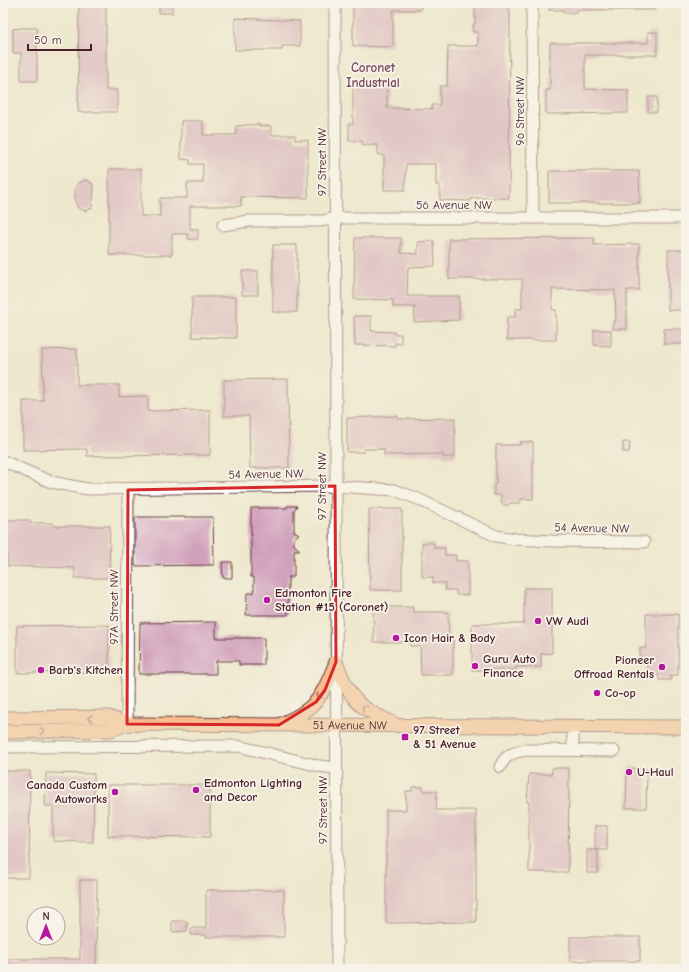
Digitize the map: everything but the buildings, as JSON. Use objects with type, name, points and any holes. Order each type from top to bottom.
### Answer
[{"type":"main road","points":[[279,725],[290,721],[316,702],[325,690],[336,662]]},
{"type":"main road","points":[[336,662],[348,692],[356,702],[366,710],[398,725]]},
{"type":"main road","name":"51 Avenue NW","points":[[3,718],[109,718],[127,724],[686,727]]},
{"type":"main road","name":"51 Avenue NW","points":[[3,732],[110,730],[127,724]]},
{"type":"street","name":"97 Street NW","points":[[335,3],[336,969]]},
{"type":"street","name":"96 Street NW","points":[[532,3],[533,218]]},
{"type":"street","name":"56 Avenue NW","points":[[223,225],[249,221],[322,221],[335,218],[686,218]]},
{"type":"street","name":"54 Avenue NW","points":[[3,461],[51,482],[64,486],[87,489],[128,490],[335,486],[394,490],[416,498],[496,536],[516,539],[552,541],[644,542]]},
{"type":"street","name":"97A Street NW","points":[[127,724],[128,490]]},
{"type":"street","points":[[573,726],[573,750]]},
{"type":"street","points":[[3,747],[238,746],[319,766],[335,768]]},
{"type":"street","points":[[500,767],[511,753],[525,750],[614,751]]},
{"type":"highlighted area","points":[[335,486],[336,662],[325,690],[316,702],[279,725],[127,724],[128,490]]},
{"type":"place","name":"Edmonton Fire Station #15 (Coronet)","points":[[267,600]]},
{"type":"place","name":"VW Audi","points":[[538,621]]},
{"type":"place","name":"Icon Hair & Body","points":[[396,638]]},
{"type":"place","name":"Guru Auto Finance","points":[[475,666]]},
{"type":"place","name":"Pioneer Offroad Rentals","points":[[662,667]]},
{"type":"place","name":"Barb's Kitchen","points":[[41,670]]},
{"type":"place","name":"Co-op","points":[[597,693]]},
{"type":"place","name":"97 Street & 51 Avenue","points":[[405,737]]},
{"type":"place","name":"U-Haul","points":[[629,772]]},
{"type":"place","name":"Edmonton Lighting and Decor","points":[[196,790]]},
{"type":"place","name":"Canada Custom Autoworks","points":[[115,792]]},
{"type":"district","name":"Coronet Industrial","points":[[373,74]]}]
